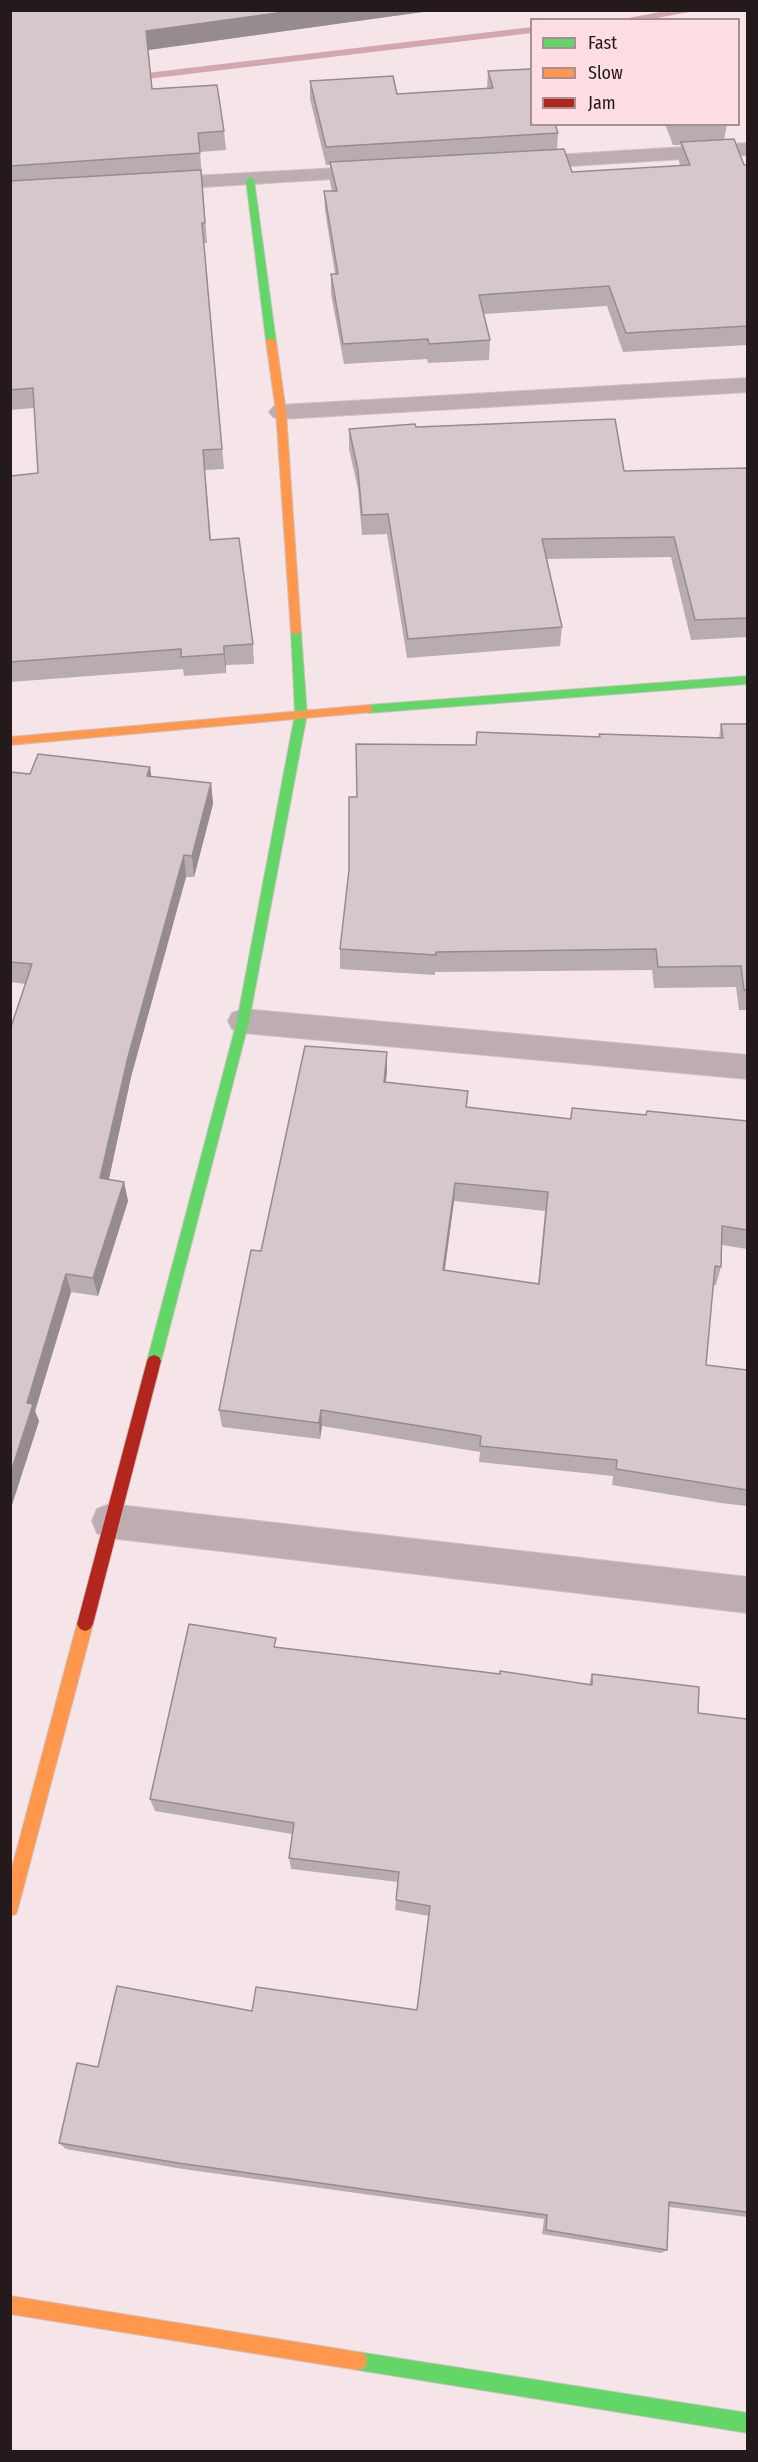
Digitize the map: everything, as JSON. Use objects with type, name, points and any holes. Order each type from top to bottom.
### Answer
[{"type":"street","points":[[499,164],[747,149]]},
{"type":"street","points":[[130,186],[392,171]]},
{"type":"street","points":[[10,1908],[243,1021],[301,714],[281,412],[250,180]]},
{"type":"street","points":[[281,412],[747,385]]},
{"type":"street","points":[[10,741],[301,714],[747,680]]},
{"type":"street","points":[[243,1021],[747,1067]]},
{"type":"street","points":[[110,1521],[747,1595]]},
{"type":"street","points":[[10,2305],[747,2423]]},
{"type":"building","points":[[10,10],[299,10],[146,31],[152,89],[217,85],[224,131],[198,133],[200,153],[10,166]]},
{"type":"building","points":[[530,69],[530,126],[556,126],[558,133],[326,147],[310,81],[393,76],[397,94],[493,88],[488,71]]},
{"type":"building","points":[[734,139],[744,165],[747,165],[747,326],[626,333],[609,286],[479,295],[490,340],[429,344],[428,339],[343,344],[331,274],[338,274],[324,191],[337,191],[330,162],[564,149],[572,172],[690,165],[681,142]]},
{"type":"building","points":[[201,170],[205,223],[202,223],[222,449],[203,450],[210,540],[239,538],[253,644],[224,646],[224,654],[181,657],[181,649],[10,662],[10,476],[38,473],[33,388],[10,390],[10,181]]},
{"type":"building","points":[[615,419],[624,471],[747,468],[747,618],[695,620],[674,537],[542,539],[562,627],[408,639],[388,514],[362,515],[358,470],[349,429],[415,424],[416,427]]},
{"type":"building","points":[[721,724],[747,724],[747,990],[744,990],[741,966],[658,967],[656,949],[436,952],[436,955],[340,949],[349,870],[349,797],[357,797],[356,744],[476,745],[477,732],[600,737],[599,734],[723,738]]},
{"type":"building","points":[[38,754],[150,767],[147,776],[211,783],[192,856],[184,855],[128,1057],[100,1178],[124,1182],[93,1278],[66,1274],[27,1403],[33,1404],[10,1475],[10,1030],[32,964],[10,962],[10,772],[30,774]]},
{"type":"building","points":[[305,1046],[387,1052],[384,1082],[468,1091],[466,1107],[571,1119],[572,1108],[646,1115],[647,1111],[747,1121],[747,1230],[722,1226],[721,1267],[715,1266],[706,1365],[747,1370],[747,1490],[616,1469],[617,1460],[480,1446],[481,1436],[321,1410],[319,1423],[219,1410],[251,1250],[261,1251]],"holes":[[[455,1183],[548,1192],[539,1284],[443,1270]]]},
{"type":"building","points":[[189,1624],[276,1638],[274,1647],[500,1674],[500,1671],[592,1685],[592,1674],[699,1687],[698,1713],[747,1719],[747,2212],[669,2202],[667,2250],[546,2230],[547,2215],[178,2163],[59,2143],[77,2063],[98,2067],[117,1986],[252,2011],[256,1987],[417,2010],[430,1906],[396,1900],[399,1872],[289,1858],[294,1823],[150,1799]]},
{"type":"waterway","points":[[636,18],[696,10]]},
{"type":"waterway","points":[[130,78],[530,30]]},
{"type":"traffic: fast","points":[[250,180],[271,341]]},
{"type":"traffic: fast","points":[[154,1361],[243,1021],[301,714],[296,632]]},
{"type":"traffic: fast","points":[[368,709],[748,680]]},
{"type":"traffic: fast","points":[[358,2361],[748,2423]]},
{"type":"traffic: slow","points":[[271,341],[281,412],[296,632]]},
{"type":"traffic: slow","points":[[10,741],[368,709]]},
{"type":"traffic: slow","points":[[10,1908],[85,1624]]},
{"type":"traffic: slow","points":[[10,2305],[358,2361]]},
{"type":"traffic: jam","points":[[85,1624],[154,1361]]}]
